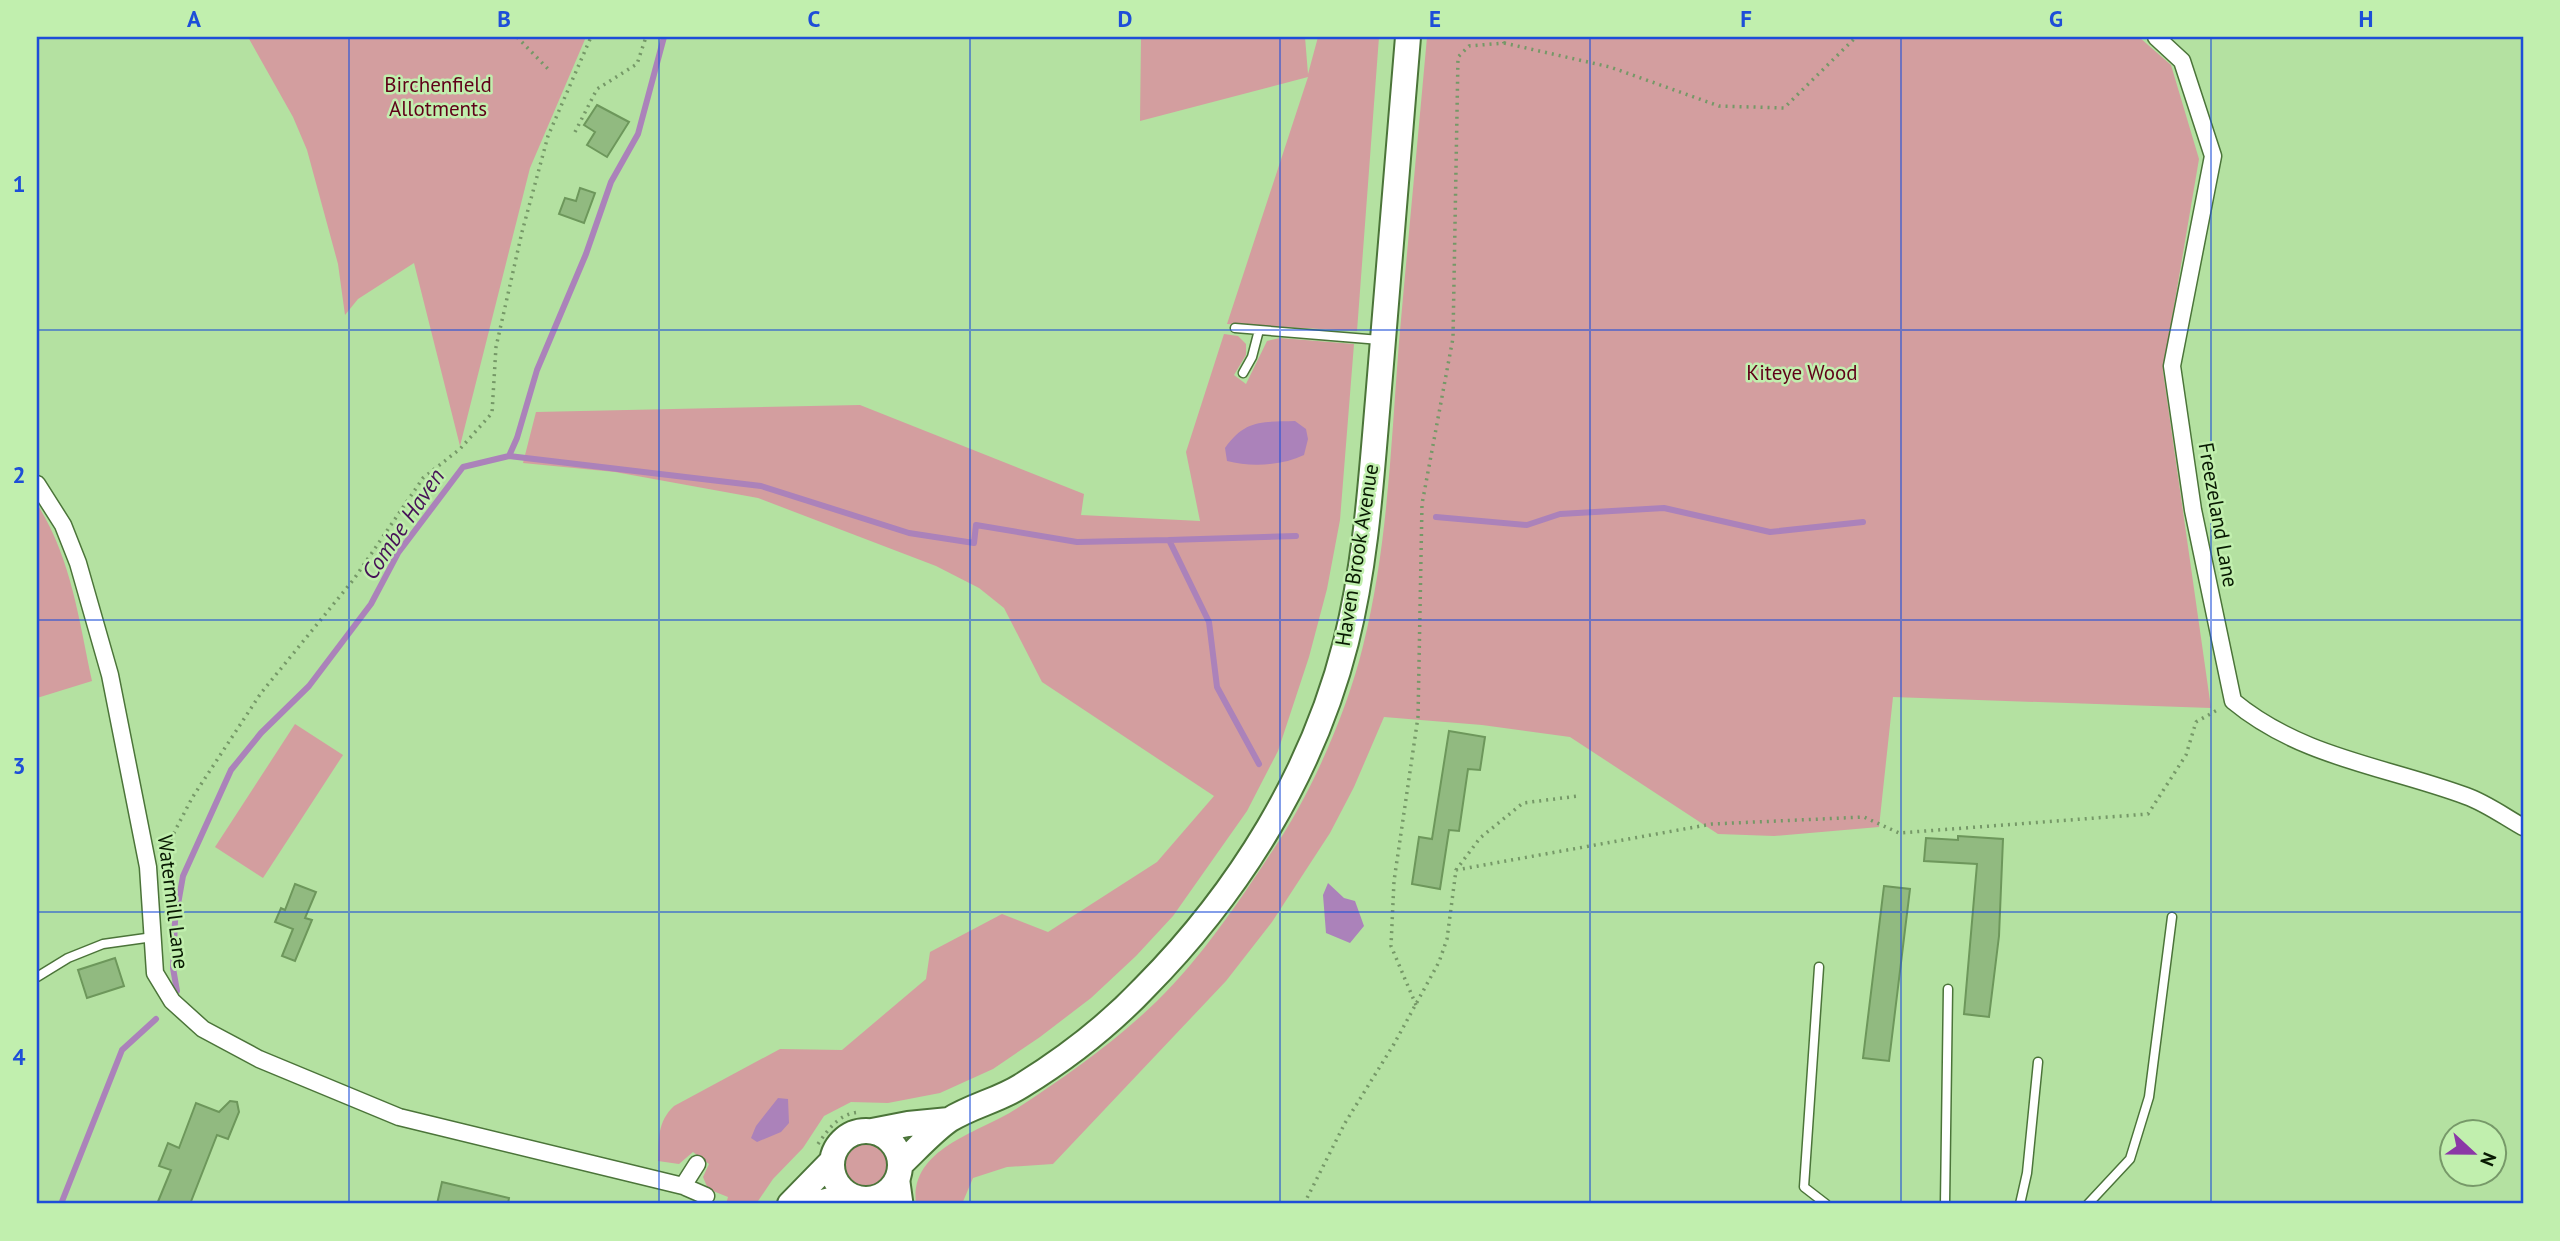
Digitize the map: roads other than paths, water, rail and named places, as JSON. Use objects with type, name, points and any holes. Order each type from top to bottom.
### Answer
[{"type":"main road","name":"Haven Brook Avenue","points":[[821,1157],[834,1152],[846,1137],[863,1130],[869,1122],[908,1124],[949,1120],[1019,1088],[1083,1043],[1143,990],[1192,937],[1234,883],[1270,826],[1306,755],[1346,642],[1368,519],[1408,37]]},
{"type":"main road","name":"Haven Brook Avenue","points":[[863,1200],[887,1192],[900,1170],[949,1120]]},
{"type":"main road","points":[[869,1122],[894,1145],[900,1170]]},
{"type":"main road","points":[[790,1204],[821,1157],[835,1181],[863,1200]]},
{"type":"main road","points":[[814,1204],[863,1200]]},
{"type":"street","name":"Freezeland Lane","points":[[2156,37],[2182,61],[2213,156],[2172,366],[2193,510],[2233,701],[2257,721],[2297,741],[2381,772],[2468,796],[2523,827]]},
{"type":"street","name":"Watermill Lane","points":[[37,484],[63,525],[82,576],[110,675],[149,867],[155,972],[172,1001],[203,1029],[259,1059],[399,1117],[683,1186],[706,1196]]},
{"type":"street","points":[[683,1186],[697,1164]]},
{"type":"street","points":[[900,1170],[903,1204]]},
{"type":"lane","points":[[1235,328],[1383,340]]},
{"type":"lane","points":[[1243,373],[1252,357],[1259,330]]},
{"type":"lane","points":[[2088,1204],[2130,1159],[2149,1097],[2172,917]]},
{"type":"lane","points":[[37,977],[68,958],[103,944],[153,937]]},
{"type":"lane","points":[[1818,967],[1804,1187],[1826,1204]]},
{"type":"lane","points":[[1945,1204],[1948,989]]},
{"type":"lane","points":[[2020,1204],[2027,1173],[2038,1062]]},
{"type":"waterway","name":"Combe Haven","points":[[177,991],[173,968],[175,921],[183,876],[231,770],[261,733],[309,686],[371,604],[398,553],[463,467],[509,456],[537,370],[586,254],[611,182],[638,134],[664,37]]},
{"type":"waterway","points":[[509,456],[761,486],[909,533],[974,543],[976,525],[1077,542],[1169,540],[1209,622],[1217,687],[1259,764]]},
{"type":"waterway","points":[[1436,517],[1527,525],[1560,514],[1664,508],[1770,532],[1863,522]]},
{"type":"waterway","points":[[1169,540],[1296,536]]},
{"type":"waterway","name":"Combe Haven","points":[[61,1204],[122,1050],[156,1019]]},
{"type":"park label","name":"Birchenfield Allotments","points":[[438,97]]},
{"type":"park label","name":"Kiteye Wood","points":[[1802,373]]}]
